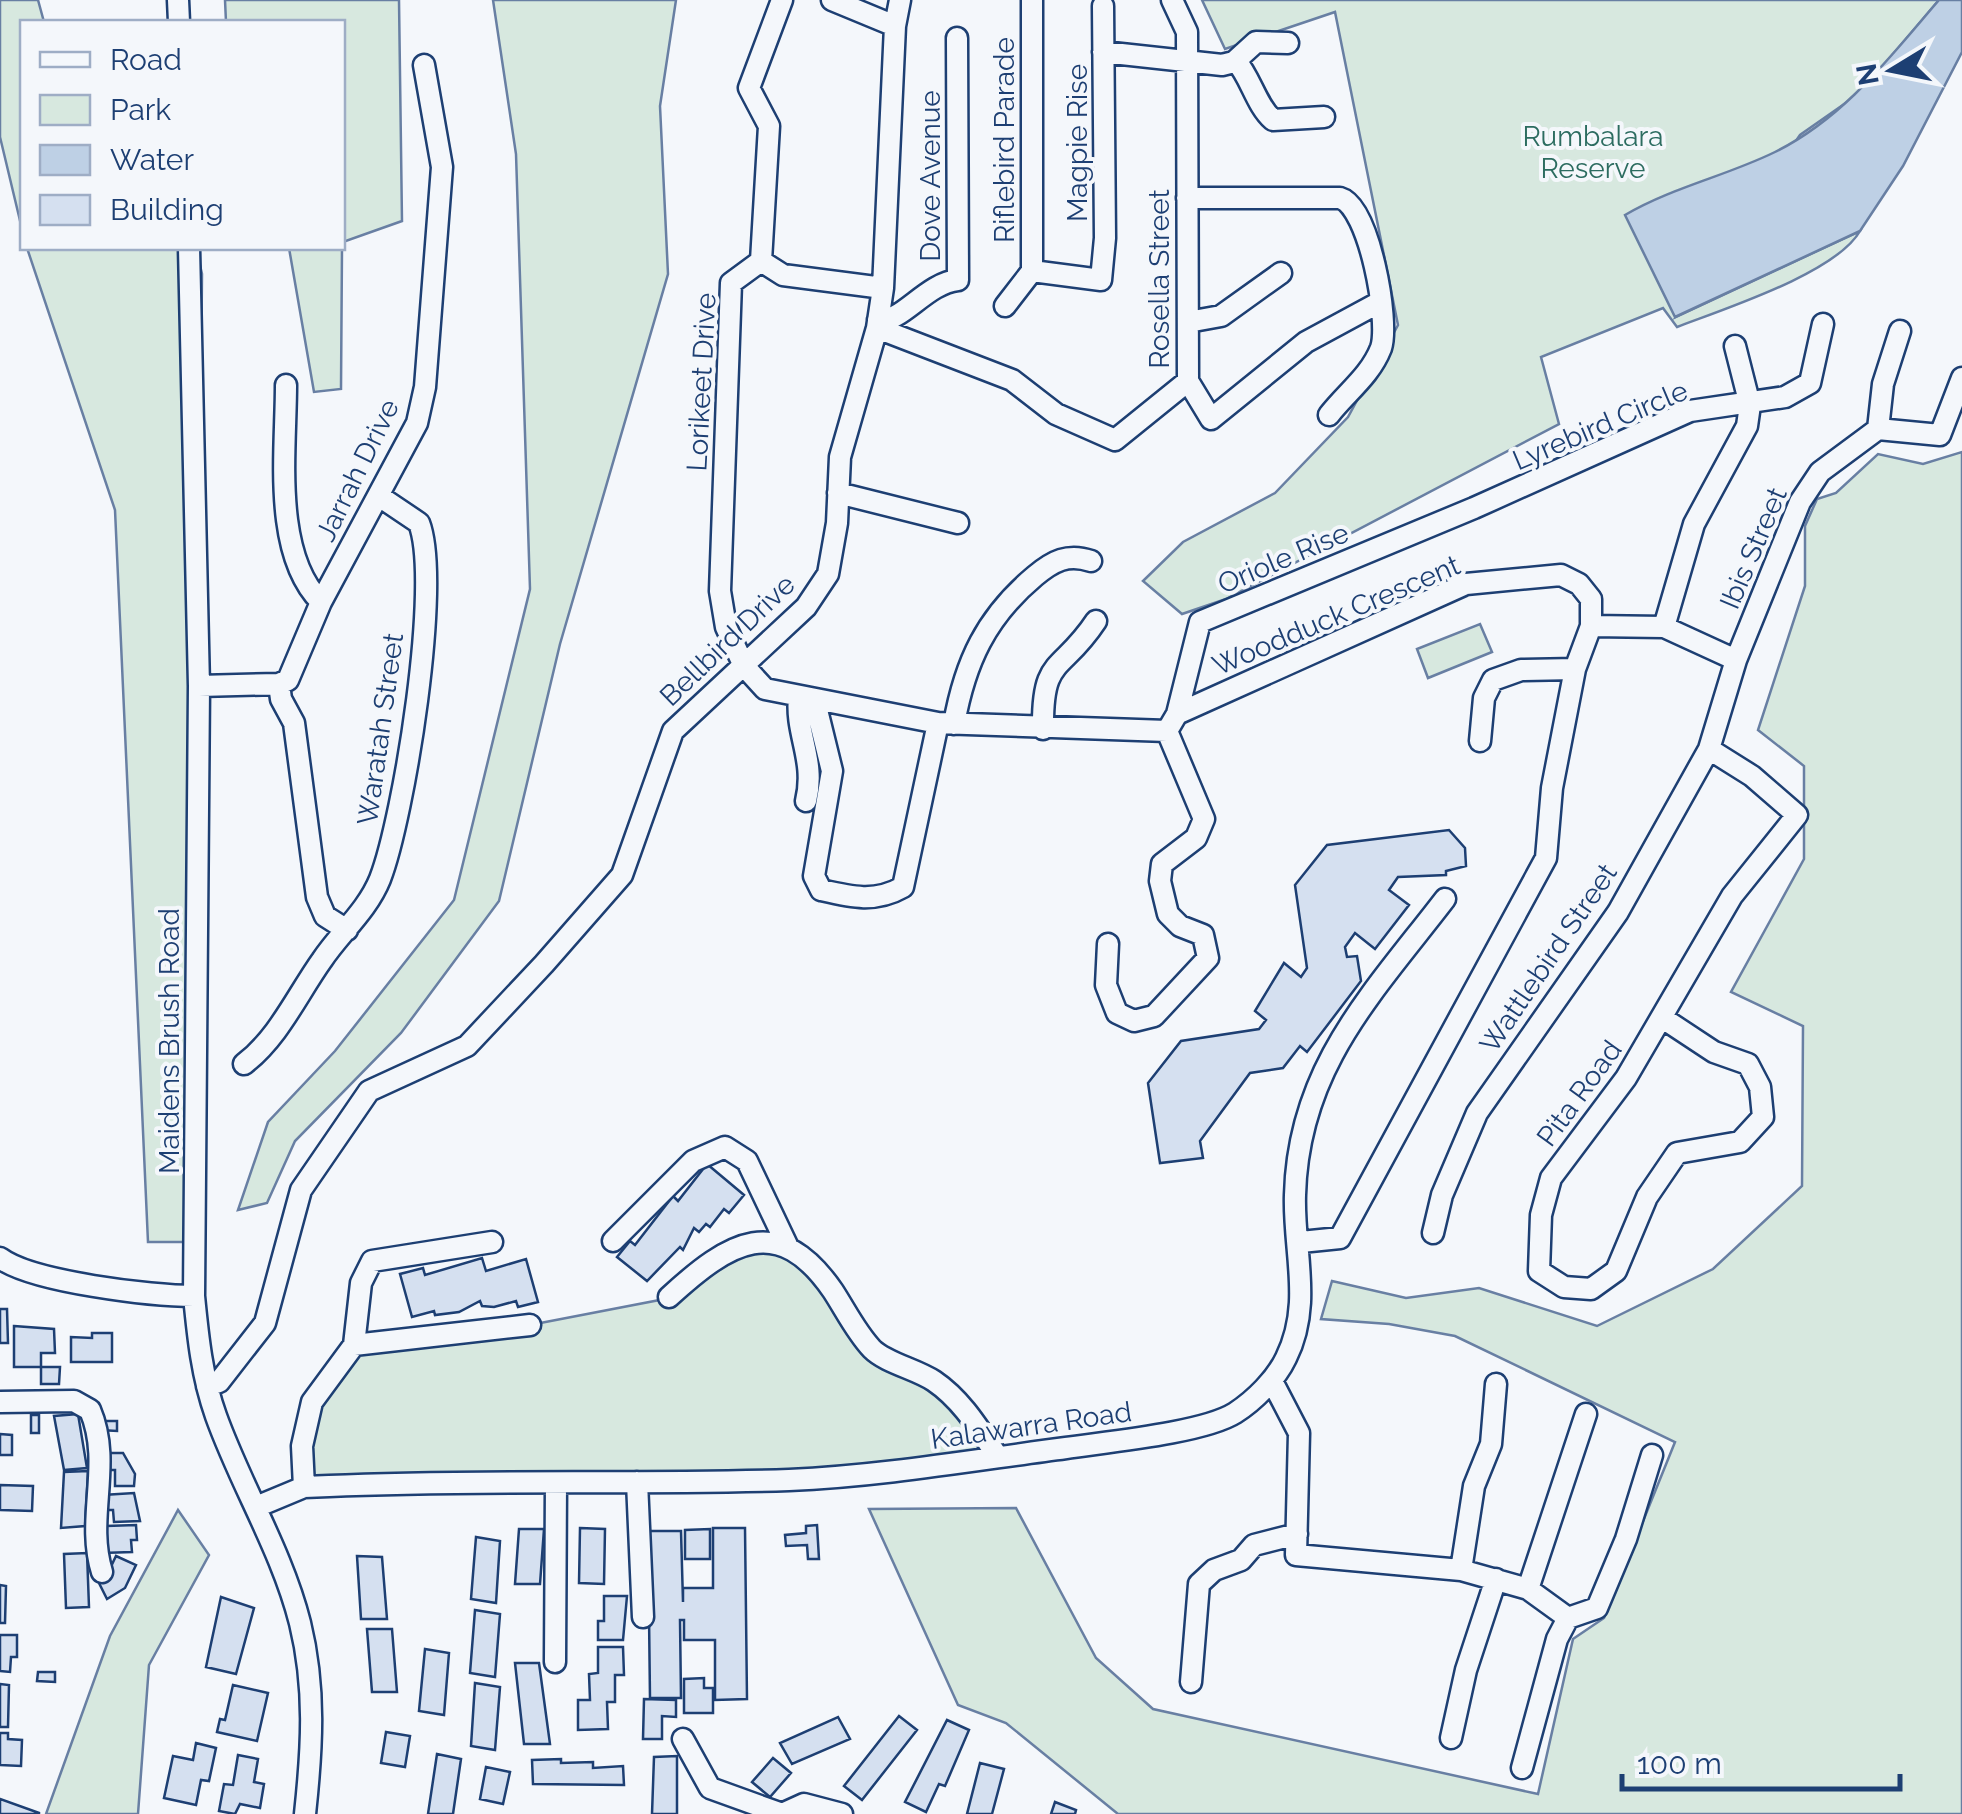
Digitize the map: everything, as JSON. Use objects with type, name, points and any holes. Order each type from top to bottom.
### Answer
[{"type":"street","points":[[782,0],[749,88],[768,126],[761,260],[783,275],[883,288]]},
{"type":"street","points":[[832,0],[895,26]]},
{"type":"street","name":"Bellbird Drive","points":[[206,1386],[219,1382],[265,1323],[300,1190],[369,1090],[467,1046],[544,964],[622,874],[673,731],[806,607],[828,574],[840,457],[878,324],[883,288],[895,26],[900,0]]},
{"type":"street","name":"Riflebird Parade","points":[[1032,0],[1032,272],[1101,280]]},
{"type":"street","name":"Rosella Street","points":[[878,324],[1012,380],[1056,414],[1115,440],[1188,381],[1186,32],[1172,0]]},
{"type":"street","name":"Magpie Rise","points":[[1101,280],[1105,238],[1103,6]]},
{"type":"street","name":"Dove Avenue","points":[[878,324],[891,320],[942,281],[958,280],[957,38]]},
{"type":"street","points":[[1103,52],[1185,58],[1197,65],[1228,65],[1256,42],[1288,43]]},
{"type":"street","points":[[1236,60],[1273,120],[1324,116]]},
{"type":"street","name":"Jarrah Drive","points":[[279,684],[292,672],[321,602],[417,422],[425,387],[442,166],[424,65]]},
{"type":"street","points":[[1187,198],[1346,200],[1363,224],[1384,334],[1365,377],[1329,415]]},
{"type":"street","name":"Maidens Brush Road","points":[[189,250],[199,686],[194,1296],[206,1386],[298,1618],[307,1656],[313,1726],[305,1814]]},
{"type":"street","name":"Lorikeet Drive","points":[[744,666],[726,627],[720,591],[731,284],[761,260]]},
{"type":"street","points":[[1004,306],[1032,272]]},
{"type":"street","points":[[1188,322],[1221,316],[1281,274]]},
{"type":"street","points":[[1188,381],[1212,419],[1306,342],[1380,302]]},
{"type":"street","name":"Lyrebird Circle","points":[[1474,508],[1690,411],[1785,397],[1810,383],[1823,324]]},
{"type":"street","points":[[1900,331],[1883,384],[1878,429],[1940,435],[1962,378]]},
{"type":"street","points":[[1664,627],[1694,524],[1747,426],[1750,405],[1735,346]]},
{"type":"street","points":[[286,385],[289,546],[306,587],[321,602]]},
{"type":"street","name":"Ibis Street","points":[[1736,660],[1800,502],[1820,472],[1878,429]]},
{"type":"street","points":[[838,493],[958,524]]},
{"type":"street","name":"Waratah Street","points":[[244,1064],[264,1049],[379,883],[399,820],[419,677],[425,571],[422,530],[411,514],[379,496]]},
{"type":"street","name":"Oriole Rise","points":[[1172,723],[1200,622],[1474,508]]},
{"type":"street","points":[[807,700],[832,770],[814,876],[821,890],[871,900],[903,887],[946,724],[974,650],[1002,606],[1051,563],[1078,556],[1091,561]]},
{"type":"street","name":"Woodduck Crescent","points":[[744,666],[764,689],[946,724],[1043,729],[1172,723],[1466,584],[1561,575],[1579,584],[1590,600],[1590,626]]},
{"type":"street","points":[[1043,729],[1043,688],[1048,675],[1086,638],[1096,621]]},
{"type":"street","points":[[1301,1242],[1340,1238],[1546,858],[1552,788],[1575,669],[1590,626],[1664,627],[1736,660]]},
{"type":"street","name":"Wattlebird Street","points":[[1433,1233],[1442,1195],[1476,1113],[1618,912],[1709,748],[1736,660]]},
{"type":"street","points":[[1480,741],[1484,698],[1492,680],[1521,670],[1575,669]]},
{"type":"street","points":[[199,686],[279,684],[281,699],[294,722],[318,897],[325,916],[346,930]]},
{"type":"street","points":[[806,801],[810,782],[808,748],[797,716],[807,700]]},
{"type":"street","points":[[1108,944],[1108,992],[1117,1013],[1134,1021],[1154,1016],[1208,958],[1205,938],[1172,920],[1164,903],[1162,864],[1196,838],[1204,819],[1172,723]]},
{"type":"street","name":"Pita Road","points":[[1664,1018],[1714,1052],[1748,1064],[1760,1087],[1762,1117],[1740,1142],[1677,1153],[1647,1197],[1616,1271],[1591,1289],[1564,1287],[1539,1271],[1541,1215],[1551,1178],[1626,1078],[1732,896],[1797,815],[1752,776],[1709,748]]},
{"type":"street","name":"Kalawarra Road","points":[[256,1507],[304,1487],[863,1475],[1155,1435],[1234,1414],[1272,1382],[1288,1356],[1300,1306],[1301,1242],[1294,1196],[1304,1118],[1338,1038],[1445,900]]},
{"type":"street","points":[[613,1240],[693,1161],[725,1147],[747,1161],[786,1245],[832,1290],[875,1352],[933,1380],[958,1400],[998,1457]]},
{"type":"street","points":[[669,1296],[744,1244],[768,1240],[786,1245]]},
{"type":"street","points":[[304,1487],[302,1446],[312,1402],[354,1345],[361,1283],[372,1261],[492,1242]]},
{"type":"street","points":[[0,1258],[23,1272],[194,1296]]},
{"type":"street","points":[[354,1345],[530,1325]]},
{"type":"street","points":[[1272,1382],[1299,1433],[1296,1544]]},
{"type":"street","points":[[1461,1570],[1474,1486],[1491,1444],[1496,1384]]},
{"type":"street","points":[[0,1402],[74,1401],[90,1410],[101,1453],[94,1530],[102,1572]]},
{"type":"street","points":[[1528,1589],[1586,1414]]},
{"type":"street","points":[[1522,1768],[1557,1639],[1568,1618],[1597,1608],[1626,1539],[1652,1456]]},
{"type":"street","points":[[636,1482],[643,1618]]},
{"type":"street","points":[[555,1662],[556,1483]]},
{"type":"street","points":[[1192,1682],[1199,1584],[1214,1570],[1241,1560],[1254,1545],[1296,1544],[1461,1570],[1528,1589],[1568,1618]]},
{"type":"street","points":[[1451,1738],[1466,1670],[1496,1579]]},
{"type":"street","points":[[683,1739],[710,1788],[782,1814],[804,1804],[842,1814]]},
{"type":"green space","points":[[0,0],[38,0],[43,20],[20,20],[20,221],[0,137]]},
{"type":"green space","points":[[225,0],[399,0],[402,221],[345,241],[345,20],[226,20]]},
{"type":"green space","points":[[493,0],[676,0],[660,106],[668,274],[560,644],[499,901],[401,1033],[295,1141],[267,1203],[238,1210],[268,1122],[335,1051],[454,900],[530,589],[516,154]]},
{"type":"green space","name":"Rumbalara Reserve","points":[[1202,0],[1939,0],[1860,93],[1800,135],[1676,317],[1860,231],[1847,246],[1828,261],[1777,288],[1677,327],[1663,308],[1541,357],[1559,424],[1226,599],[1182,614],[1143,581],[1183,542],[1275,493],[1348,417],[1398,325],[1335,12],[1225,49]]},
{"type":"green space","points":[[28,250],[196,250],[202,274],[193,1242],[148,1242],[115,510]]},
{"type":"green space","points":[[289,250],[342,250],[341,389],[314,392]]},
{"type":"green space","points":[[1962,452],[1962,1814],[1118,1814],[1006,1723],[958,1705],[869,1509],[1016,1508],[1096,1658],[1153,1709],[1538,1794],[1573,1639],[1604,1618],[1675,1442],[1455,1336],[1389,1324],[1321,1319],[1332,1281],[1406,1298],[1479,1288],[1597,1326],[1713,1269],[1802,1186],[1803,1026],[1731,992],[1804,859],[1804,766],[1758,730],[1805,586],[1805,526],[1817,499],[1836,493],[1878,454],[1923,464]]},
{"type":"green space","points":[[1480,624],[1492,652],[1428,678],[1417,649]]},
{"type":"green space","points":[[745,1244],[787,1245],[875,1353],[933,1380],[998,1457],[881,1474],[304,1487],[312,1402],[354,1345],[530,1325],[675,1297]]},
{"type":"green space","points":[[178,1510],[209,1555],[149,1665],[138,1814],[46,1814],[110,1636]]},
{"type":"water","points":[[1939,0],[1962,0],[1962,52],[1903,166],[1860,231],[1675,317],[1625,215],[1800,138],[1865,85]]},
{"type":"building","points":[[1449,830],[1465,848],[1466,866],[1446,871],[1446,875],[1398,877],[1389,890],[1409,905],[1375,949],[1355,933],[1345,947],[1347,957],[1357,956],[1361,981],[1307,1052],[1300,1046],[1283,1068],[1250,1073],[1200,1141],[1203,1158],[1160,1163],[1148,1083],[1181,1041],[1259,1029],[1266,1020],[1255,1011],[1284,963],[1301,977],[1307,968],[1295,885],[1327,845]]},
{"type":"building","points":[[707,1164],[744,1195],[729,1213],[724,1209],[710,1227],[706,1224],[699,1232],[694,1228],[683,1250],[680,1247],[647,1281],[617,1257],[630,1241],[635,1245],[673,1196],[678,1201]]},
{"type":"building","points":[[482,1258],[486,1271],[526,1259],[538,1302],[518,1307],[516,1301],[494,1307],[482,1306],[480,1301],[459,1312],[435,1315],[434,1311],[412,1317],[400,1274],[423,1268],[425,1275]]},
{"type":"building","points":[[0,1309],[7,1309],[8,1343],[0,1343]]},
{"type":"building","points":[[14,1326],[54,1329],[55,1353],[41,1353],[41,1367],[14,1367]]},
{"type":"building","points":[[92,1333],[112,1333],[112,1362],[71,1362],[71,1337],[92,1338]]},
{"type":"building","points":[[41,1367],[60,1367],[59,1384],[41,1384]]},
{"type":"building","points":[[78,1414],[87,1468],[64,1470],[54,1416]]},
{"type":"building","points":[[31,1415],[39,1415],[39,1433],[31,1433]]},
{"type":"building","points":[[100,1421],[117,1421],[117,1431],[100,1430]]},
{"type":"building","points":[[0,1434],[12,1435],[12,1455],[0,1455]]},
{"type":"building","points":[[106,1453],[123,1453],[135,1474],[134,1486],[115,1486],[115,1470],[110,1470]]},
{"type":"building","points":[[88,1471],[85,1526],[61,1528],[64,1472]]},
{"type":"building","points":[[0,1485],[33,1486],[32,1511],[0,1510]]},
{"type":"building","points":[[134,1493],[140,1521],[114,1522],[113,1510],[104,1510],[103,1495]]},
{"type":"building","points":[[136,1525],[137,1540],[131,1540],[132,1552],[102,1553],[106,1526]]},
{"type":"building","points":[[817,1525],[819,1559],[808,1559],[807,1545],[786,1546],[785,1535],[806,1533],[806,1526]]},
{"type":"building","points":[[580,1528],[605,1529],[604,1584],[579,1583]]},
{"type":"building","points":[[713,1528],[745,1528],[747,1699],[715,1700],[715,1640],[684,1640],[684,1620],[680,1620],[681,1698],[650,1698],[648,1531],[681,1531],[683,1602],[683,1588],[713,1588]]},
{"type":"building","points":[[519,1529],[544,1529],[540,1584],[515,1584]]},
{"type":"building","points":[[710,1529],[710,1559],[685,1559],[685,1530]]},
{"type":"building","points":[[476,1537],[500,1541],[496,1603],[471,1599]]},
{"type":"building","points":[[87,1553],[89,1607],[66,1608],[64,1554]]},
{"type":"building","points":[[116,1556],[136,1565],[125,1588],[107,1599],[98,1581],[106,1577]]},
{"type":"building","points":[[357,1556],[382,1557],[387,1619],[361,1619]]},
{"type":"building","points":[[0,1585],[6,1586],[5,1623],[0,1623]]},
{"type":"building","points":[[604,1596],[627,1596],[623,1640],[598,1640],[598,1621],[604,1621]]},
{"type":"building","points":[[221,1597],[254,1608],[236,1674],[206,1667]]},
{"type":"building","points":[[475,1610],[500,1614],[495,1677],[470,1673]]},
{"type":"building","points":[[367,1629],[392,1629],[397,1692],[372,1692]]},
{"type":"building","points":[[0,1635],[17,1635],[17,1657],[11,1657],[10,1672],[0,1671]]},
{"type":"building","points":[[598,1647],[623,1647],[624,1675],[615,1675],[615,1702],[607,1702],[608,1729],[578,1730],[578,1700],[590,1700],[589,1674],[598,1673]]},
{"type":"building","points":[[425,1649],[449,1653],[444,1715],[419,1711]]},
{"type":"building","points":[[515,1663],[539,1663],[550,1744],[524,1744]]},
{"type":"building","points":[[38,1672],[55,1672],[55,1682],[37,1681]]},
{"type":"building","points":[[704,1678],[704,1688],[713,1688],[713,1713],[684,1713],[684,1679]]},
{"type":"building","points":[[475,1683],[500,1687],[495,1750],[471,1746]]},
{"type":"building","points":[[0,1684],[9,1685],[8,1727],[0,1727]]},
{"type":"building","points":[[233,1685],[268,1693],[257,1741],[217,1732],[220,1719],[225,1720]]},
{"type":"building","points":[[644,1699],[676,1700],[676,1717],[662,1716],[662,1739],[643,1739]]},
{"type":"building","points":[[899,1716],[917,1730],[862,1800],[844,1786]]},
{"type":"building","points":[[838,1717],[850,1739],[792,1764],[780,1743]]},
{"type":"building","points":[[947,1720],[969,1730],[945,1786],[939,1784],[926,1812],[905,1802]]},
{"type":"building","points":[[386,1732],[410,1736],[405,1767],[381,1763]]},
{"type":"building","points":[[0,1733],[8,1733],[8,1739],[22,1740],[21,1766],[0,1765]]},
{"type":"building","points":[[196,1743],[216,1748],[209,1781],[201,1780],[196,1805],[164,1798],[173,1756],[193,1760]]},
{"type":"building","points":[[437,1754],[461,1759],[453,1814],[428,1814]]},
{"type":"building","points":[[238,1755],[258,1759],[254,1782],[264,1784],[260,1808],[240,1804],[235,1814],[219,1811],[224,1784],[233,1785]]},
{"type":"building","points":[[677,1756],[677,1814],[652,1814],[654,1757]]},
{"type":"building","points":[[773,1758],[791,1773],[770,1797],[752,1782]]},
{"type":"building","points":[[561,1759],[561,1763],[593,1762],[593,1768],[623,1766],[624,1785],[533,1784],[532,1760]]},
{"type":"building","points":[[980,1763],[1004,1769],[992,1814],[967,1814]]},
{"type":"building","points":[[486,1767],[510,1772],[503,1804],[480,1799]]},
{"type":"building","points":[[0,1799],[39,1813],[39,1814],[0,1814]]},
{"type":"building","points":[[1055,1802],[1076,1810],[1075,1814],[1051,1814]]}]
